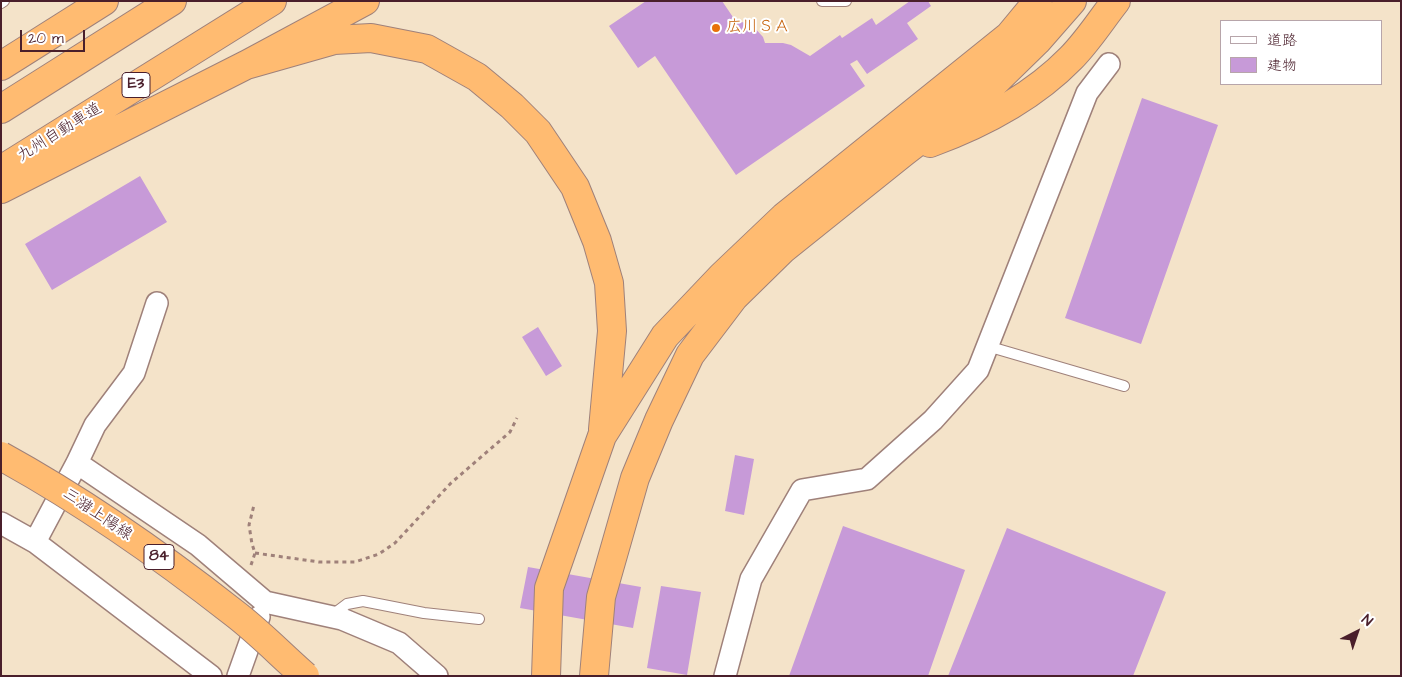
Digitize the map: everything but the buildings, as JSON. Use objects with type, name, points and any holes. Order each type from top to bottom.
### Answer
[{"type":"main road","points":[[1,66],[104,1]]},
{"type":"main road","points":[[1,109],[172,1]]},
{"type":"main road","name":"九州自動車道","points":[[1,170],[272,1]]},
{"type":"main road","points":[[1,189],[246,65],[365,1]]},
{"type":"main road","points":[[546,676],[549,588],[602,436],[665,336],[722,276],[784,217],[1009,36],[1038,1]]},
{"type":"main road","points":[[594,676],[601,597],[635,478],[659,420],[690,355],[734,298],[783,249],[995,82],[1037,41],[1072,1]]},
{"type":"main road","points":[[904,152],[959,132],[1026,97],[1071,58],[1116,1]]},
{"type":"main road","points":[[246,65],[334,40],[371,38],[427,49],[477,77],[512,106],[538,132],[575,187],[597,241],[609,283],[612,331],[602,436]]},
{"type":"main road","name":"三潴上陽線","points":[[1,456],[56,486],[168,563],[236,614],[305,676]]},
{"type":"street","points":[[725,676],[751,579],[802,490],[867,479],[934,420],[978,370],[1087,93],[1109,64]]},
{"type":"street","points":[[35,542],[78,463],[95,424],[134,374],[157,303]]},
{"type":"street","points":[[78,463],[198,545],[265,602],[342,619],[399,643],[437,676]]},
{"type":"street","points":[[1,523],[35,542],[211,676]]},
{"type":"street","points":[[238,676],[265,602]]},
{"type":"lane","points":[[822,1],[846,1]]},
{"type":"lane","points":[[987,346],[1124,386]]},
{"type":"lane","points":[[330,616],[347,604],[363,601],[424,613],[479,619]]},
{"type":"path","points":[[255,553],[319,562],[355,562],[379,554],[395,543],[451,483],[510,432],[517,418]]},
{"type":"path","points":[[245,585],[255,553],[249,525],[254,505]]},
{"type":"place","name":"広川ＳＡ","points":[[716,28]]}]
